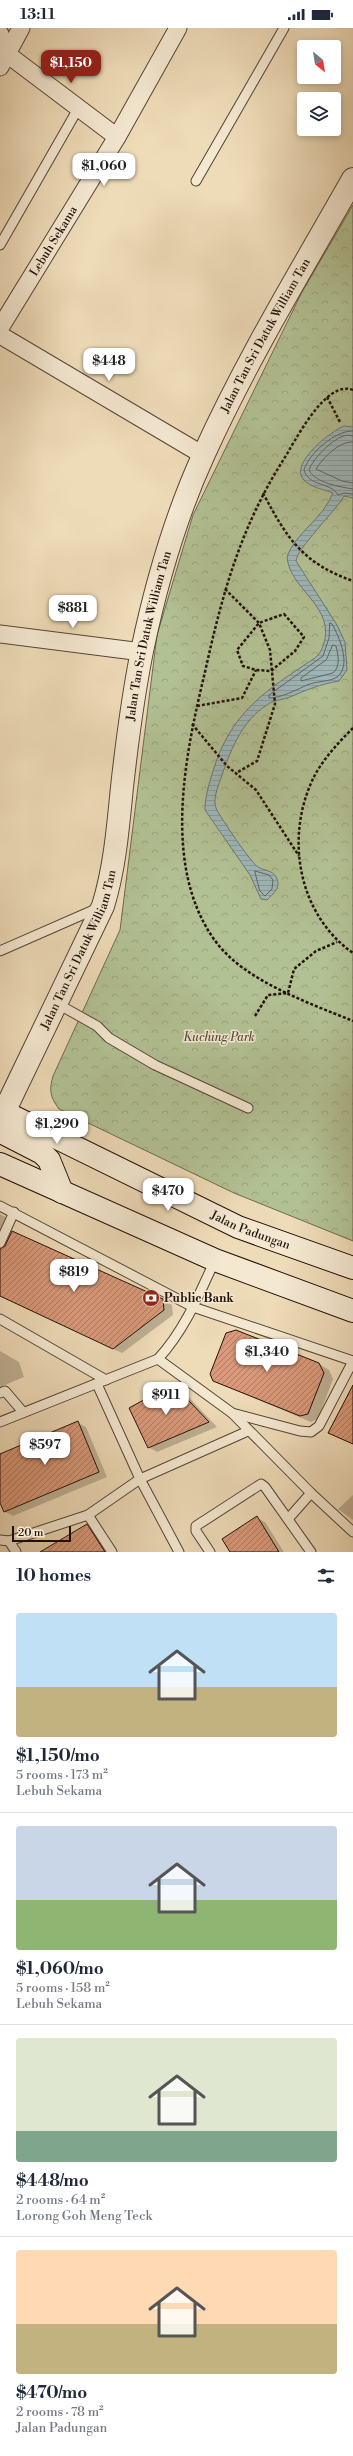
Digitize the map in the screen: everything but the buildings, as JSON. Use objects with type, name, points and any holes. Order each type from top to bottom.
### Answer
[{"type":"street","points":[[4,60],[21,28]]},
{"type":"street","name":"Lebuh Sekama","points":[[0,328],[117,137],[178,28]]},
{"type":"street","points":[[0,34],[4,60],[79,107],[117,137]]},
{"type":"street","name":"Jalan Tan Sri Datuk William Tan","points":[[1,1117],[103,906],[115,857],[125,764],[142,652],[164,561],[180,513],[203,455],[284,300],[353,179]]},
{"type":"street","points":[[0,335],[203,455]]},
{"type":"street","points":[[0,634],[142,652]]},
{"type":"street","points":[[1,1117],[3,1133],[35,1148],[49,1160],[62,1192]]},
{"type":"street","name":"Jalan Padungan","points":[[1,1117],[238,1227],[353,1268]]},
{"type":"street","points":[[0,1164],[215,1260],[353,1311]]},
{"type":"lane","points":[[196,180],[284,28]]},
{"type":"lane","points":[[0,245],[79,107]]},
{"type":"lane","points":[[0,951],[103,906]]},
{"type":"lane","points":[[55,1003],[97,1026],[109,1038],[155,1065],[248,1108]]},
{"type":"lane","points":[[0,1206],[193,1307],[353,1361],[319,1426],[311,1432],[300,1431],[232,1413]]},
{"type":"lane","points":[[0,1243],[14,1212]]},
{"type":"lane","points":[[0,1422],[158,1359],[169,1346],[193,1307],[215,1260]]},
{"type":"lane","points":[[0,1319],[101,1382],[140,1479],[179,1552]]},
{"type":"lane","points":[[158,1359],[232,1413],[311,1494],[353,1532]]},
{"type":"lane","points":[[0,1393],[5,1391],[23,1412]]},
{"type":"lane","points":[[16,1552],[4,1540],[88,1515],[140,1479],[248,1431]]},
{"type":"lane","points":[[210,1552],[196,1532],[196,1526],[257,1486],[265,1487],[311,1552]]},
{"type":"lane","points":[[288,1519],[311,1494]]},
{"type":"lane","points":[[88,1515],[112,1552]]},
{"type":"path","points":[[353,390],[340,388],[327,397],[298,437],[263,492],[224,589],[192,724],[184,789],[183,845],[188,880],[198,910],[217,943],[228,956],[260,978],[288,993],[353,1021]]},
{"type":"path","points":[[327,397],[340,422]]},
{"type":"path","points":[[263,492],[300,552],[320,565],[353,581]]},
{"type":"path","points":[[224,589],[259,623],[270,650],[270,671],[274,683],[275,704],[257,761],[236,773]]},
{"type":"path","points":[[284,614],[304,637],[295,651],[270,671],[256,670],[242,666],[237,650],[259,623],[284,614]]},
{"type":"path","points":[[197,706],[242,698],[256,670]]},
{"type":"path","points":[[192,724],[214,753],[256,790],[299,856]]},
{"type":"path","points":[[353,728],[326,758],[313,780],[304,802],[299,829],[299,856],[303,879],[312,904],[324,927],[337,942],[353,953]]},
{"type":"path","points":[[288,993],[294,968],[316,951],[337,942]]},
{"type":"path","points":[[255,1016],[268,995],[288,993]]},
{"type":"green space","name":"Kuching Park","points":[[353,205],[353,1241],[234,1193],[59,1109],[52,1097],[51,1085],[53,1076],[120,930],[157,635],[193,515],[302,292]]},
{"type":"water","points":[[344,426],[353,427],[353,498],[344,496],[309,539],[298,555],[296,561],[337,625],[345,642],[347,670],[339,681],[269,703],[251,718],[239,735],[230,753],[218,785],[215,800],[216,808],[229,830],[254,864],[272,873],[278,881],[276,890],[272,895],[267,900],[261,899],[250,875],[205,810],[206,795],[220,751],[240,718],[252,705],[280,681],[315,658],[323,647],[325,627],[322,616],[295,578],[287,557],[296,541],[323,511],[333,493],[306,482],[300,472],[302,465],[314,448],[330,434]]},
{"type":"place","name":"Public Bank","points":[[151,1298]]}]
